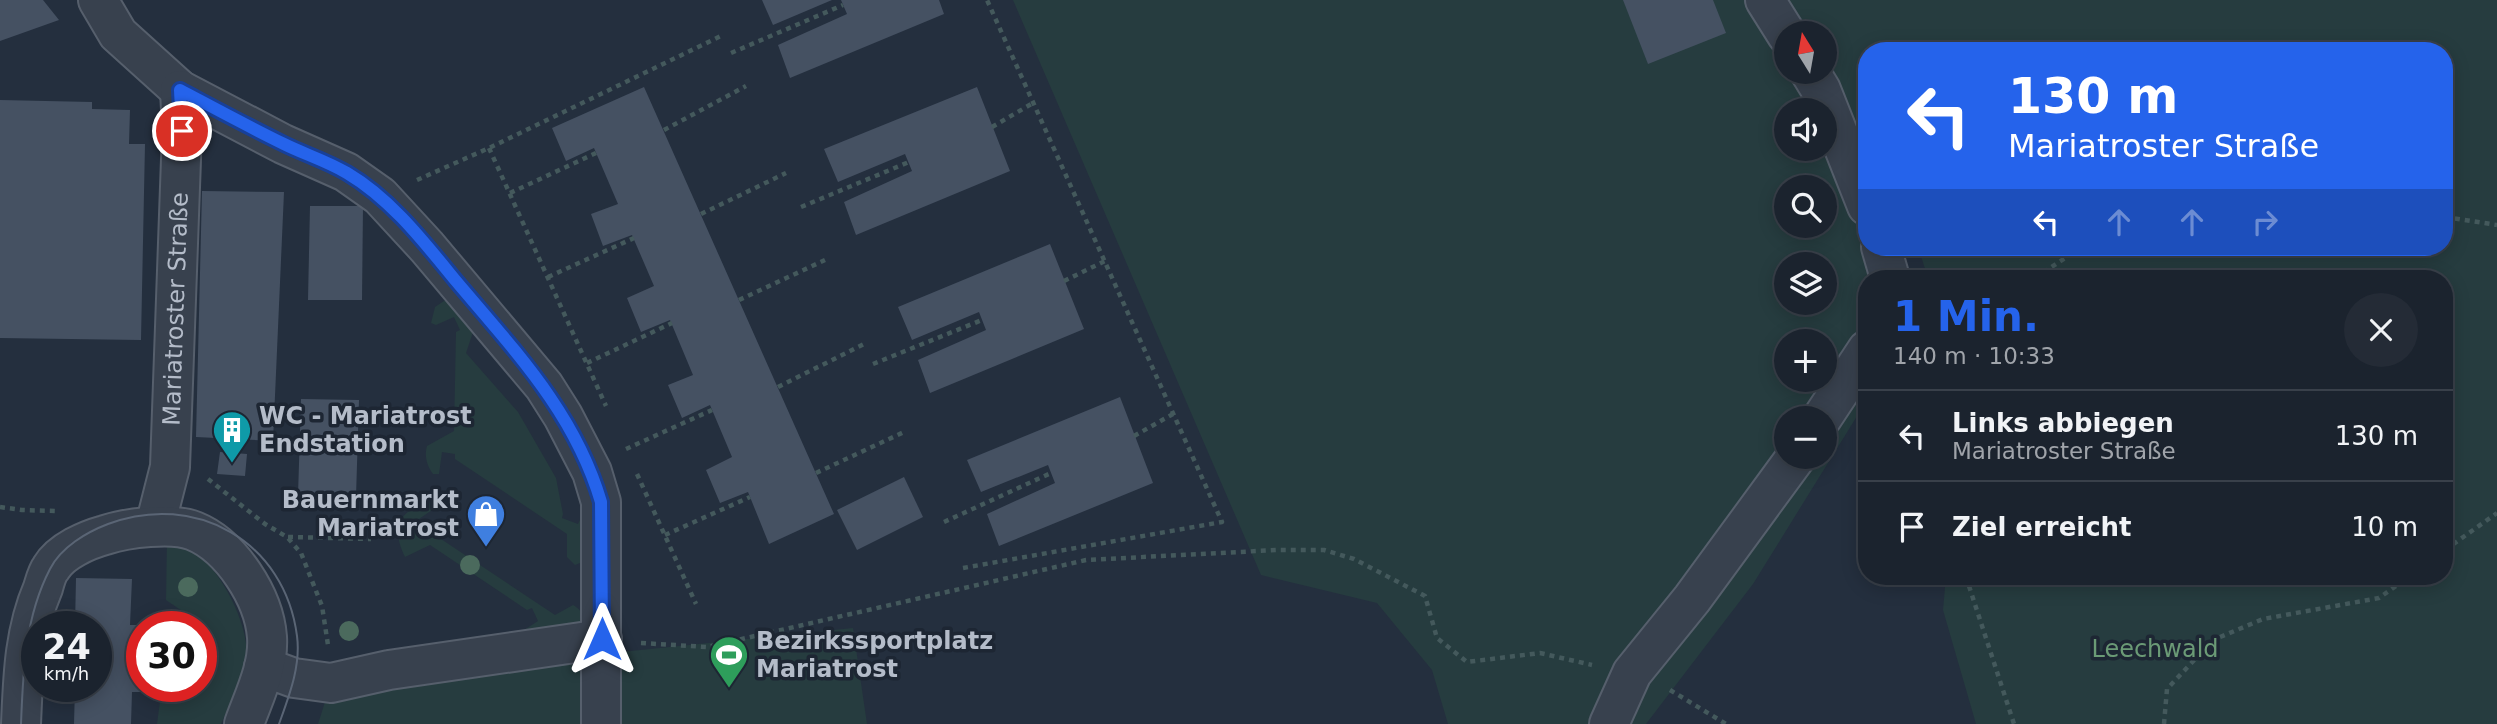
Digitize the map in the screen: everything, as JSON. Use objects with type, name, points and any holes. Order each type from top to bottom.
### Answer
[{"type":"street","points":[[98,0],[118,34],[180,90],[283,144],[346,172],[380,196],[428,247],[544,386],[564,416],[592,472],[601,502],[601,724]]},
{"type":"street","points":[[1765,0],[1778,21]]},
{"type":"street","points":[[1817,84],[1858,183]]},
{"type":"street","name":"Mariatroster Straße","points":[[155,526],[170,467],[182,131],[180,90]]},
{"type":"street","points":[[1830,406],[1858,364]]},
{"type":"street","points":[[1609,724],[1632,673],[1692,599],[1787,469]]},
{"type":"street","points":[[21,724],[26,642],[51,567],[76,547],[95,538],[113,532],[155,526],[193,530],[220,546],[239,567],[253,592],[267,637],[264,667],[244,724]]},
{"type":"street","points":[[264,667],[294,678],[331,683],[388,670],[602,639]]},
{"type":"path","points":[[963,568],[1222,522],[987,0]]},
{"type":"path","points":[[731,53],[843,5]]},
{"type":"path","points":[[380,196],[489,148],[723,35]]},
{"type":"path","points":[[664,130],[746,86]]},
{"type":"path","points":[[992,127],[1033,103]]},
{"type":"path","points":[[489,148],[609,412]]},
{"type":"path","points":[[510,193],[596,153]]},
{"type":"path","points":[[801,207],[909,162]]},
{"type":"path","points":[[701,214],[786,173]]},
{"type":"path","points":[[2453,218],[2497,225]]},
{"type":"path","points":[[548,277],[634,238]]},
{"type":"path","points":[[2047,270],[2068,256]]},
{"type":"path","points":[[739,300],[825,260]]},
{"type":"path","points":[[1064,281],[1105,261]]},
{"type":"path","points":[[873,364],[982,320]]},
{"type":"path","points":[[586,363],[672,323]]},
{"type":"path","points":[[778,387],[864,344]]},
{"type":"path","points":[[631,461],[626,449],[712,410]]},
{"type":"path","points":[[1134,436],[1173,414]]},
{"type":"path","points":[[816,473],[904,432]]},
{"type":"path","points":[[170,467],[198,471],[265,524],[287,537],[302,553],[321,606],[328,638],[331,683]]},
{"type":"path","points":[[944,522],[1051,473]]},
{"type":"path","points":[[637,474],[696,604]]},
{"type":"path","points":[[665,535],[750,497]]},
{"type":"path","points":[[2453,544],[2497,513]]},
{"type":"path","points":[[287,537],[370,539]]},
{"type":"path","points":[[602,639],[707,648],[1086,560],[1277,550],[1324,551],[1354,559],[1425,596],[1437,638],[1467,662],[1540,653],[1632,673],[1669,690],[1726,724]]},
{"type":"path","points":[[1969,585],[2014,724]]},
{"type":"path","points":[[2164,724],[2167,689],[2213,640],[2263,619],[2379,598],[2397,585]]},
{"type":"green space","name":"Leechwald","points":[[1013,0],[2497,0],[2497,724],[1976,724],[1943,610],[1945,585],[2453,585],[2453,270],[1925,270],[1921,256],[2453,256],[2453,42],[1858,42],[1858,256],[1869,256],[1872,270],[1858,270],[1858,415],[1837,448],[1837,406],[1774,406],[1774,469],[1824,469],[1753,584],[1646,724],[1448,724],[1432,670],[1377,603],[1261,575]]},
{"type":"green space","points":[[444,301],[450,301],[475,326],[466,353],[518,412],[556,478],[562,518],[578,524],[587,506],[585,561],[575,565],[567,557],[567,534],[455,459],[455,454],[442,452],[439,474],[433,474],[429,468],[427,446],[454,431],[456,332],[460,330],[454,317],[436,325],[431,323],[435,307]]},
{"type":"green space","points":[[429,503],[435,505],[435,508],[419,519],[425,532],[429,531],[555,615],[573,605],[582,614],[578,626],[521,632],[538,621],[532,608],[527,610],[430,545],[405,557],[398,537],[400,522],[410,511]]},
{"type":"green space","points":[[167,539],[201,557],[210,566],[227,591],[241,621],[247,651],[246,664],[221,724],[157,724],[160,702],[217,702],[217,611],[182,611],[166,600]]},
{"type":"green space","name":"Bezirkssportplatz Mariatrost","points":[[853,628],[867,724],[590,724],[602,654]]},
{"type":"green space","points":[[589,656],[587,724],[318,724],[331,683]]},
{"type":"building","points":[[0,0],[43,0],[59,20],[0,41]]},
{"type":"building","points":[[762,0],[832,0],[773,25]]},
{"type":"building","points":[[841,0],[939,0],[944,14],[790,78],[778,45],[847,14]]},
{"type":"building","points":[[1623,0],[1713,0],[1726,33],[1648,64]]},
{"type":"building","points":[[644,87],[834,514],[769,544],[748,492],[720,503],[706,470],[732,457],[710,405],[682,418],[668,385],[693,375],[670,320],[641,332],[627,298],[654,286],[632,235],[603,246],[591,214],[618,204],[594,148],[566,161],[552,128]]},
{"type":"building","points":[[977,87],[1010,171],[856,235],[844,202],[912,171],[905,154],[838,182],[824,149]]},
{"type":"building","points":[[0,100],[92,102],[92,109],[130,110],[129,144],[145,144],[141,340],[0,338]]},
{"type":"building","points":[[202,191],[284,192],[273,441],[196,437]]},
{"type":"building","points":[[310,206],[363,206],[362,300],[308,300]]},
{"type":"building","points":[[1050,244],[1084,329],[930,393],[918,360],[986,330],[979,312],[912,340],[898,307]]},
{"type":"building","points":[[1120,397],[1153,483],[999,546],[987,514],[1055,483],[1048,465],[981,492],[967,460]]},
{"type":"building","points":[[301,399],[359,400],[356,497],[298,496]]},
{"type":"building","name":"WC - Mariatrost Endstation","points":[[220,452],[247,454],[245,476],[217,474]]},
{"type":"building","points":[[904,477],[923,517],[857,550],[837,510]]},
{"type":"building","points":[[76,578],[132,579],[131,611],[126,611],[126,702],[132,702],[131,724],[74,724],[75,702],[112,702],[112,611],[75,611]]},
{"type":"tram line","points":[[21,724],[24,664],[30,625],[42,587],[55,561],[75,541],[108,524],[141,515],[173,514],[203,520],[231,532],[255,551],[275,574],[289,603],[298,647],[293,681],[279,724]]},
{"type":"place","name":"WC - Mariatrost Endstation","points":[[232,464]]},
{"type":"place","name":"Bauernmarkt Mariatrost","points":[[486,548]]},
{"type":"place","name":"Bezirkssportplatz Mariatrost","points":[[729,689]]},
{"type":"route","points":[[182,131],[180,90],[283,144],[346,172],[380,196],[428,247],[516,352],[564,416],[597,487],[601,502],[602,639]]}]
